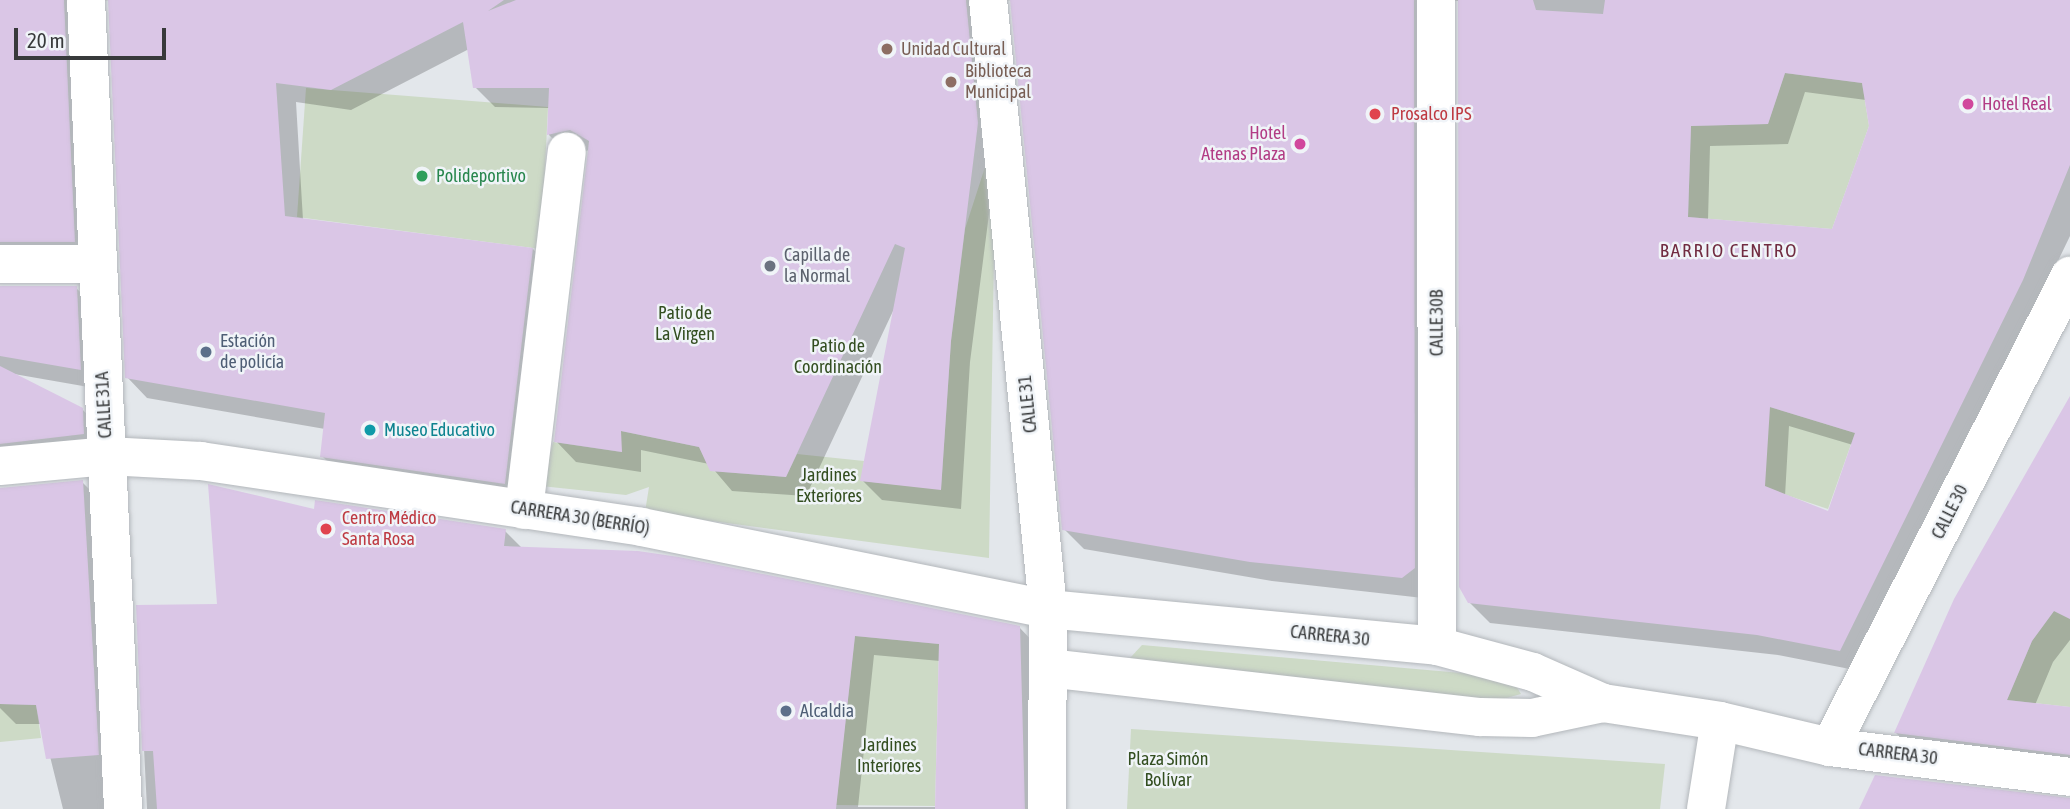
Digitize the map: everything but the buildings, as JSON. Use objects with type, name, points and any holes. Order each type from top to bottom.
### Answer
[{"type":"street","name":"CALLE 31A","points":[[86,0],[123,809]]},
{"type":"street","name":"CALLE 31","points":[[988,0],[1048,608],[1047,809]]},
{"type":"street","name":"CALLE 30B","points":[[1436,0],[1437,646]]},
{"type":"street","points":[[524,510],[567,152]]},
{"type":"street","points":[[0,264],[98,264]]},
{"type":"street","name":"CALLE 30","points":[[1830,747],[2070,276]]},
{"type":"street","points":[[0,466],[107,456]]},
{"type":"street","name":"CARRERA 30 (BERRÍO)","points":[[107,456],[201,461],[641,527],[1048,608]]},
{"type":"street","name":"CARRERA 30","points":[[1048,608],[1437,646],[1533,672],[1603,703],[1720,721],[1830,747],[2070,777]]},
{"type":"street","name":"CARRERA 30","points":[[1048,668],[1471,716],[1532,718],[1603,703]]},
{"type":"street","points":[[1706,809],[1720,721]]},
{"type":"green space","points":[[1785,73],[1862,83],[1869,126],[1832,229],[1688,217],[1691,126],[1768,124]]},
{"type":"green space","name":"Polideportivo","points":[[306,88],[548,107],[541,249],[297,217]]},
{"type":"green space","name":"Jardines Exteriores","points":[[996,133],[989,558],[645,512],[649,487],[626,495],[541,486],[553,442],[621,452],[621,431],[699,447],[711,471],[786,477],[797,454],[864,461],[861,481],[941,489],[951,341],[965,229]]},
{"type":"green space","points":[[1763,405],[1855,433],[1828,509],[1739,479]]},
{"type":"green space","points":[[2054,611],[2070,619],[2070,707],[2007,700],[2032,641]]},
{"type":"green space","name":"Jardines Interiores","points":[[855,636],[939,644],[935,806],[836,805]]},
{"type":"green space","points":[[1142,645],[1496,676],[1513,681],[1521,694],[1492,702],[1141,670],[1130,658]]},
{"type":"green space","points":[[0,704],[36,705],[41,738],[0,742]]},
{"type":"green space","name":"Plaza Simón Bolívar","points":[[1131,729],[1665,764],[1660,809],[1127,809]]},
{"type":"place","name":"Unidad Cultural","points":[[887,49]]},
{"type":"place","name":"Biblioteca Municipal","points":[[951,82]]},
{"type":"place","name":"Hotel Real","points":[[1968,104]]},
{"type":"place","name":"Prosalco IPS","points":[[1375,114]]},
{"type":"place","name":"Hotel Atenas Plaza","points":[[1300,144]]},
{"type":"place","name":"Polideportivo","points":[[422,176]]},
{"type":"place","name":"Capilla de la Normal","points":[[770,266]]},
{"type":"place","name":"Estación de policía","points":[[206,352]]},
{"type":"place","name":"Museo Educativo","points":[[370,430]]},
{"type":"place","name":"Centro Médico Santa Rosa","points":[[326,529]]},
{"type":"place","name":"Alcaldia","points":[[786,711]]},
{"type":"district","name":"BARRIO CENTRO","points":[[1729,251]]},
{"type":"park label","name":"Patio de La Virgen","points":[[685,324]]},
{"type":"park label","name":"Patio de Coordinación","points":[[838,357]]}]
